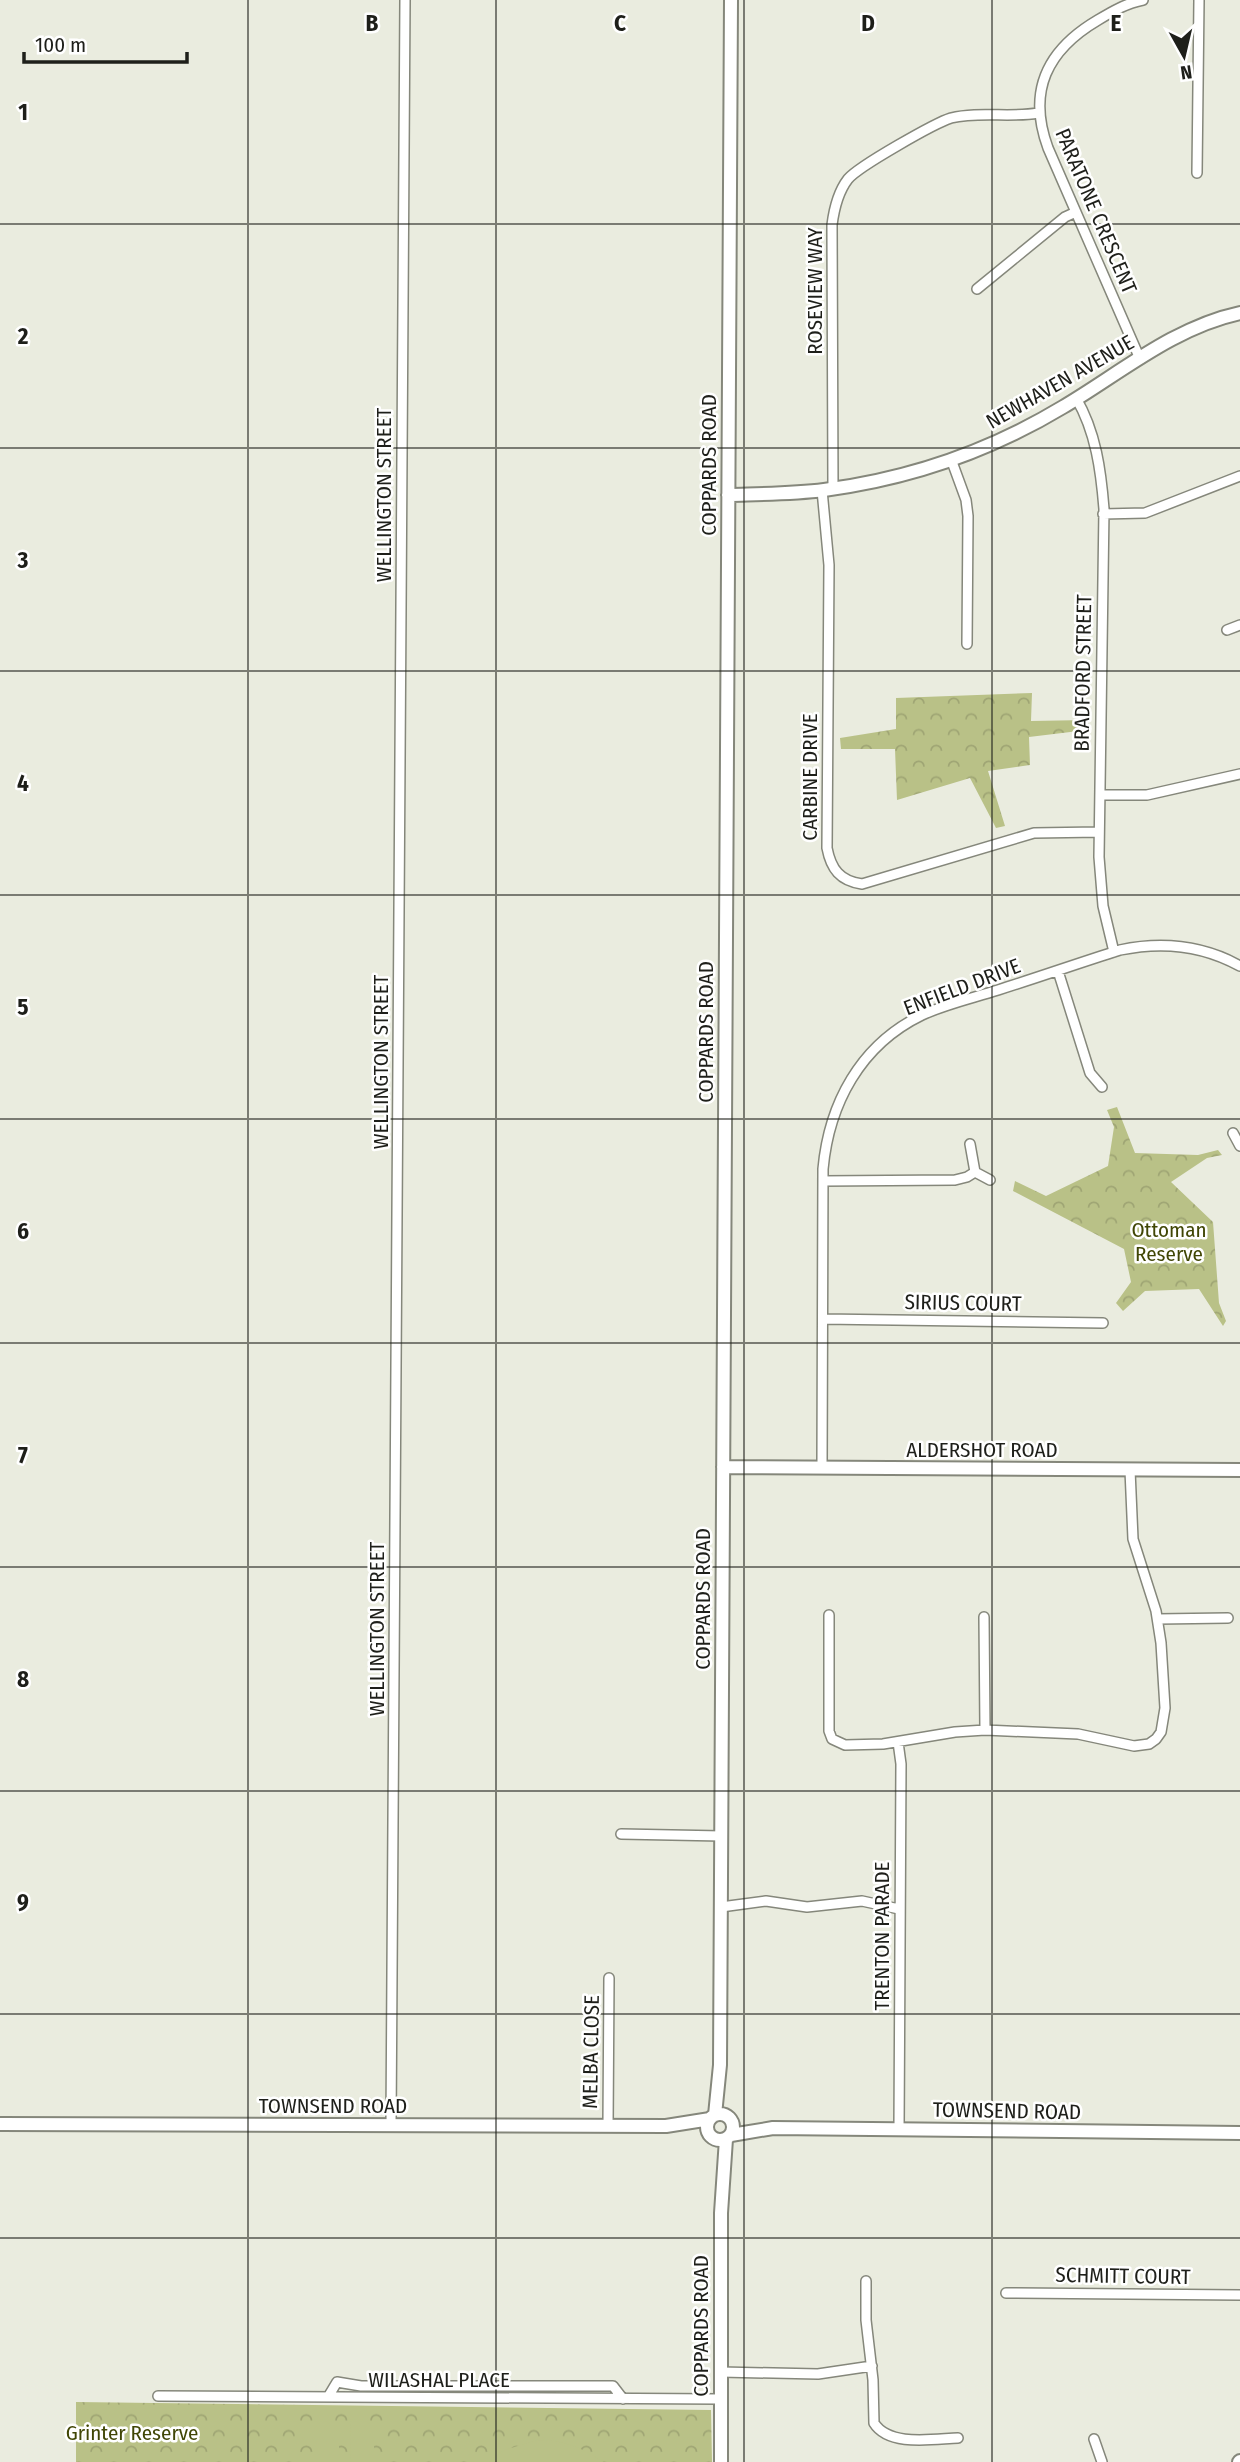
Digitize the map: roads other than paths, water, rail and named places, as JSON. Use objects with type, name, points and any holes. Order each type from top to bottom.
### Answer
[{"type":"street","name":"WELLINGTON STREET","points":[[391,2125],[405,0]]},
{"type":"street","name":"COPPARDS ROAD","points":[[721,2118],[731,0]]},
{"type":"street","name":"PARATONE CRESCENT","points":[[1140,359],[1048,148],[1038,113],[1042,83],[1062,47],[1090,24],[1131,2],[1143,0]]},
{"type":"street","points":[[1197,173],[1199,0]]},
{"type":"street","points":[[1108,1],[1115,10]]},
{"type":"street","name":"ROSEVIEW WAY","points":[[828,489],[832,225],[834,209],[848,179],[866,165],[950,118],[1038,113]]},
{"type":"street","points":[[976,289],[1065,217],[1076,212]]},
{"type":"street","name":"NEWHAVEN AVENUE","points":[[728,495],[828,489],[880,480],[951,459],[1015,433],[1140,359],[1202,326],[1240,313]]},
{"type":"street","name":"BRADFORD STREET","points":[[1076,398],[1091,429],[1102,484],[1104,514],[1100,882],[1114,952]]},
{"type":"street","points":[[951,459],[962,485],[967,508],[967,644]]},
{"type":"street","points":[[1104,514],[1145,513],[1240,476]]},
{"type":"street","name":"CARBINE DRIVE","points":[[828,489],[827,848],[835,872],[852,883],[862,884],[1034,833],[1099,832]]},
{"type":"street","points":[[1227,630],[1240,625]]},
{"type":"street","points":[[1100,795],[1147,795],[1240,775]]},
{"type":"street","name":"ENFIELD DRIVE","points":[[822,1468],[825,1150],[833,1115],[856,1069],[890,1036],[922,1016],[1114,952],[1153,944],[1188,946],[1208,951],[1240,966]]},
{"type":"street","points":[[1058,971],[1090,1073],[1102,1087]]},
{"type":"street","points":[[1233,1133],[1240,1146]]},
{"type":"street","points":[[970,1144],[975,1172]]},
{"type":"street","points":[[823,1181],[955,1180],[975,1172]]},
{"type":"street","points":[[975,1172],[990,1180]]},
{"type":"street","name":"SIRIUS COURT","points":[[823,1319],[1103,1323]]},
{"type":"street","name":"ALDERSHOT ROAD","points":[[723,1467],[1240,1470]]},
{"type":"street","points":[[829,1615],[829,1723],[832,1739],[845,1745],[898,1742],[955,1732],[985,1730],[1059,1732],[1134,1745],[1149,1744],[1161,1732],[1165,1708],[1158,1619],[1133,1539],[1130,1470]]},
{"type":"street","points":[[984,1617],[985,1730]]},
{"type":"street","points":[[1158,1619],[1228,1618]]},
{"type":"street","name":"TRENTON PARADE","points":[[898,1742],[901,1764],[900,2130]]},
{"type":"street","points":[[621,1834],[722,1836]]},
{"type":"street","points":[[721,1907],[766,1901],[807,1907],[862,1901],[899,1909]]},
{"type":"street","name":"MELBA CLOSE","points":[[608,2126],[609,1978]]},
{"type":"street","name":"TOWNSEND ROAD","points":[[0,2124],[666,2126],[721,2118],[773,2128],[1240,2133]]},
{"type":"street","points":[[721,2118],[733,2127],[720,2137],[707,2127],[721,2118]]},
{"type":"street","name":"TOWNSEND ROAD","points":[[666,2126],[720,2137],[773,2128]]},
{"type":"street","name":"COPPARDS ROAD","points":[[720,2137],[721,2462]]},
{"type":"street","points":[[866,2281],[873,2413],[878,2430],[895,2437],[958,2438]]},
{"type":"street","name":"SCHMITT COURT","points":[[1006,2292],[1240,2295]]},
{"type":"street","points":[[721,2372],[818,2374],[872,2366]]},
{"type":"street","points":[[328,2397],[337,2382],[361,2386],[613,2386],[623,2399]]},
{"type":"street","name":"WILASHAL PLACE","points":[[158,2396],[720,2399]]},
{"type":"street","points":[[1094,2439],[1102,2462]]},
{"type":"park label","name":"Ottoman Reserve","points":[[1169,1242]]},
{"type":"park label","name":"Grinter Reserve","points":[[132,2433]]}]
